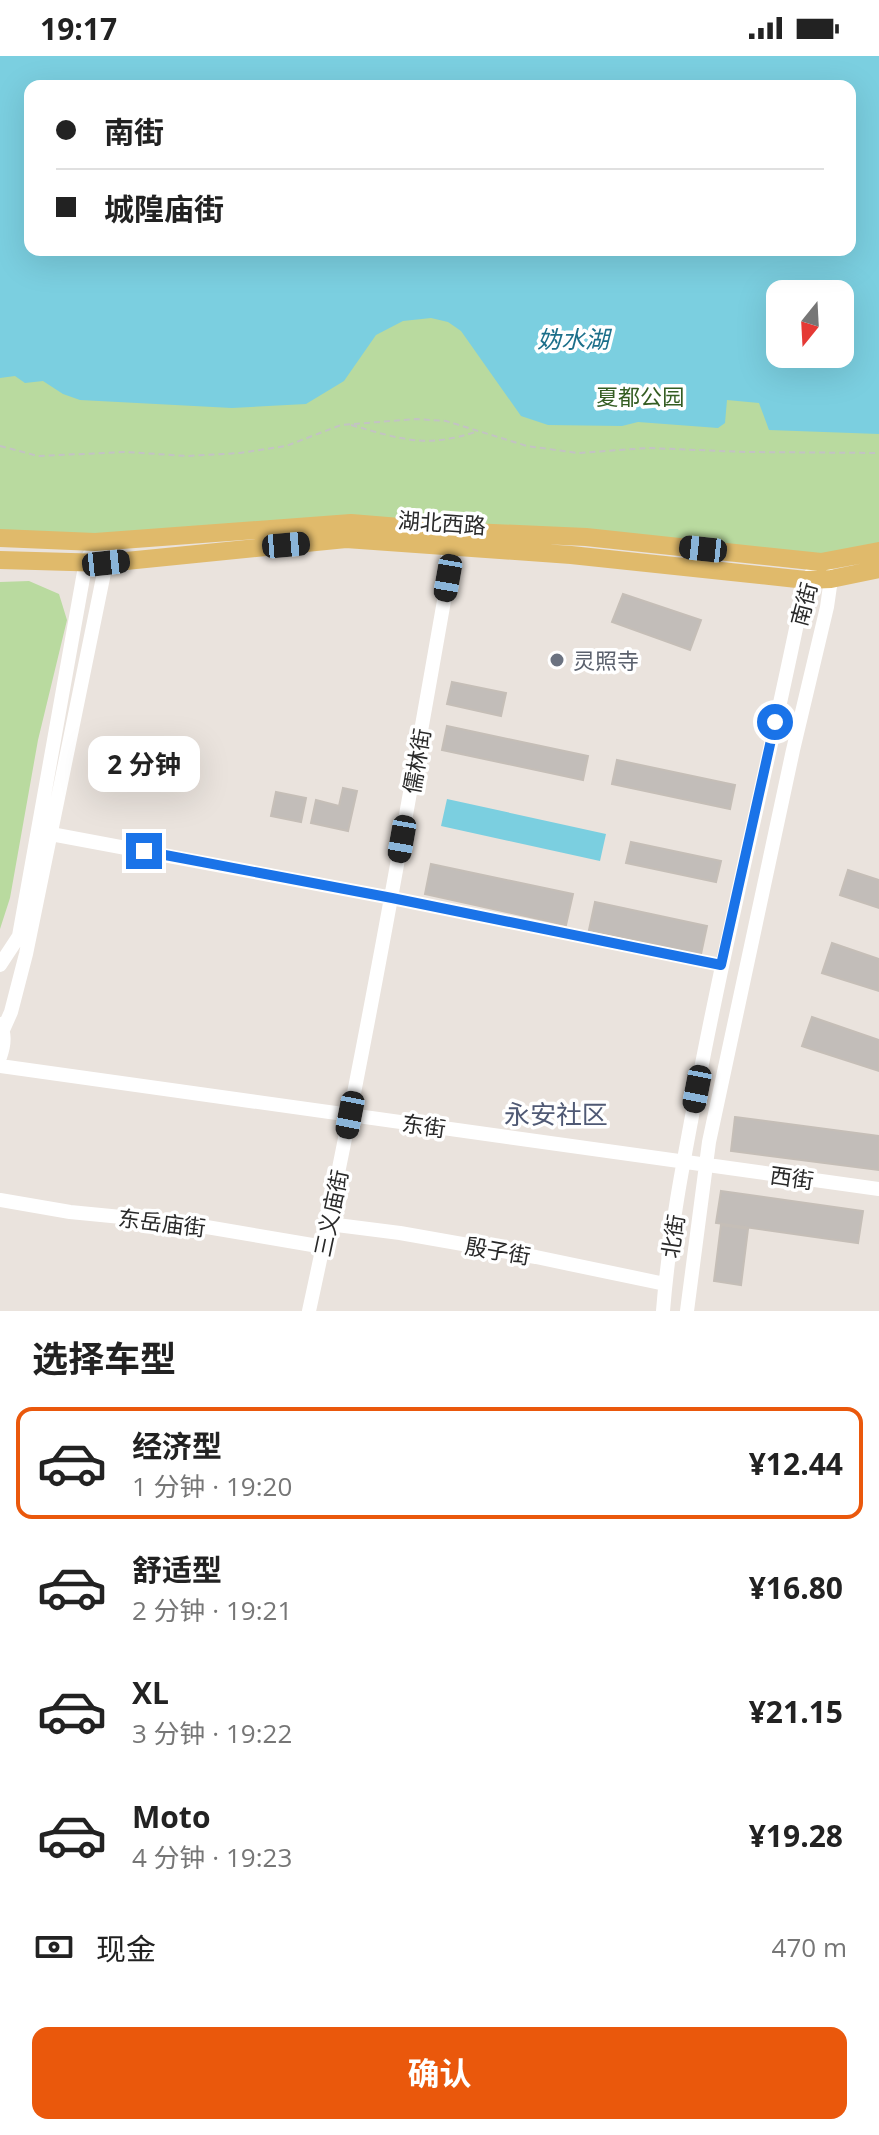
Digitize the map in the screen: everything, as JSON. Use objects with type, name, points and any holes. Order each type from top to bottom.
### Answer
[{"type":"main road","name":"湖北西路","points":[[0,538],[95,542],[351,523],[571,555],[806,580],[831,579],[879,569]]},
{"type":"main road","name":"湖北西路","points":[[0,560],[106,563],[346,539],[586,537],[821,562],[879,551]]},
{"type":"street","name":"儒林街","points":[[350,1115],[448,578],[448,539]]},
{"type":"street","points":[[0,965],[19,936],[86,561],[95,542]]},
{"type":"street","points":[[0,1057],[4,1044],[1,1027],[11,1012],[26,954],[106,563],[95,542]]},
{"type":"street","name":"南街","points":[[683,1161],[721,965],[806,580],[821,562],[831,579],[827,607],[750,944],[705,1164]]},
{"type":"street","points":[[51,834],[392,898],[721,965]]},
{"type":"street","name":"东街","points":[[0,1066],[705,1164]]},
{"type":"street","name":"三义庙街","points":[[309,1311],[350,1115]]},
{"type":"street","name":"北街","points":[[663,1311],[667,1258],[683,1161]]},
{"type":"street","name":"西街","points":[[705,1164],[879,1189]]},
{"type":"street","name":"北街","points":[[687,1311],[705,1164]]},
{"type":"street","name":"东岳庙街","points":[[0,1200],[70,1212],[183,1223],[324,1247]]},
{"type":"street","name":"殷子街","points":[[329,1224],[536,1257],[665,1284]]},
{"type":"path","points":[[0,446],[38,456],[126,452],[187,456],[240,453],[286,446],[341,425],[416,419],[446,421],[527,446],[578,453],[648,448],[879,453]]},
{"type":"path","points":[[350,425],[407,441],[440,441],[480,431]]},
{"type":"green space","name":"夏都公园","points":[[0,56],[879,56],[879,548],[821,562],[586,537],[0,538]]},
{"type":"green space","points":[[29,581],[59,594],[67,620],[38,740],[10,898],[0,929],[0,582]]},
{"type":"water","name":"妫水湖","points":[[0,56],[879,56],[879,434],[769,430],[759,403],[727,400],[725,423],[718,428],[638,422],[622,426],[548,425],[521,416],[461,331],[448,322],[431,318],[403,321],[376,335],[344,381],[306,404],[232,408],[80,400],[63,394],[43,381],[25,383],[15,376],[0,378]]},
{"type":"water","points":[[447,799],[606,834],[600,861],[441,826]]},
{"type":"building","points":[[623,594],[701,620],[690,650],[612,622]]},
{"type":"building","points":[[452,682],[506,693],[501,716],[447,704]]},
{"type":"building","points":[[447,726],[588,756],[583,780],[442,750]]},
{"type":"building","points":[[617,760],[735,785],[730,809],[612,784]]},
{"type":"building","points":[[343,788],[357,791],[348,831],[311,823],[316,800],[339,806]]},
{"type":"building","points":[[276,792],[306,798],[301,822],[271,816]]},
{"type":"building","points":[[631,842],[721,861],[716,882],[626,863]]},
{"type":"building","points":[[431,864],[573,894],[566,925],[425,894]]},
{"type":"building","points":[[848,870],[879,880],[879,908],[840,895]]},
{"type":"building","points":[[595,902],[707,926],[701,954],[589,930]]},
{"type":"building","points":[[832,943],[879,959],[879,991],[822,973]]},
{"type":"building","points":[[812,1017],[879,1040],[879,1071],[802,1046]]},
{"type":"building","points":[[735,1117],[879,1136],[879,1170],[731,1151]]},
{"type":"building","points":[[721,1191],[863,1211],[858,1243],[716,1223]]},
{"type":"building","points":[[721,1225],[748,1229],[741,1285],[714,1281]]},
{"type":"place","name":"灵照寺","points":[[557,660]]},
{"type":"district","name":"永安社区","points":[[556,1114]]},
{"type":"route","points":[[144,851],[721,965],[775,722]]}]
